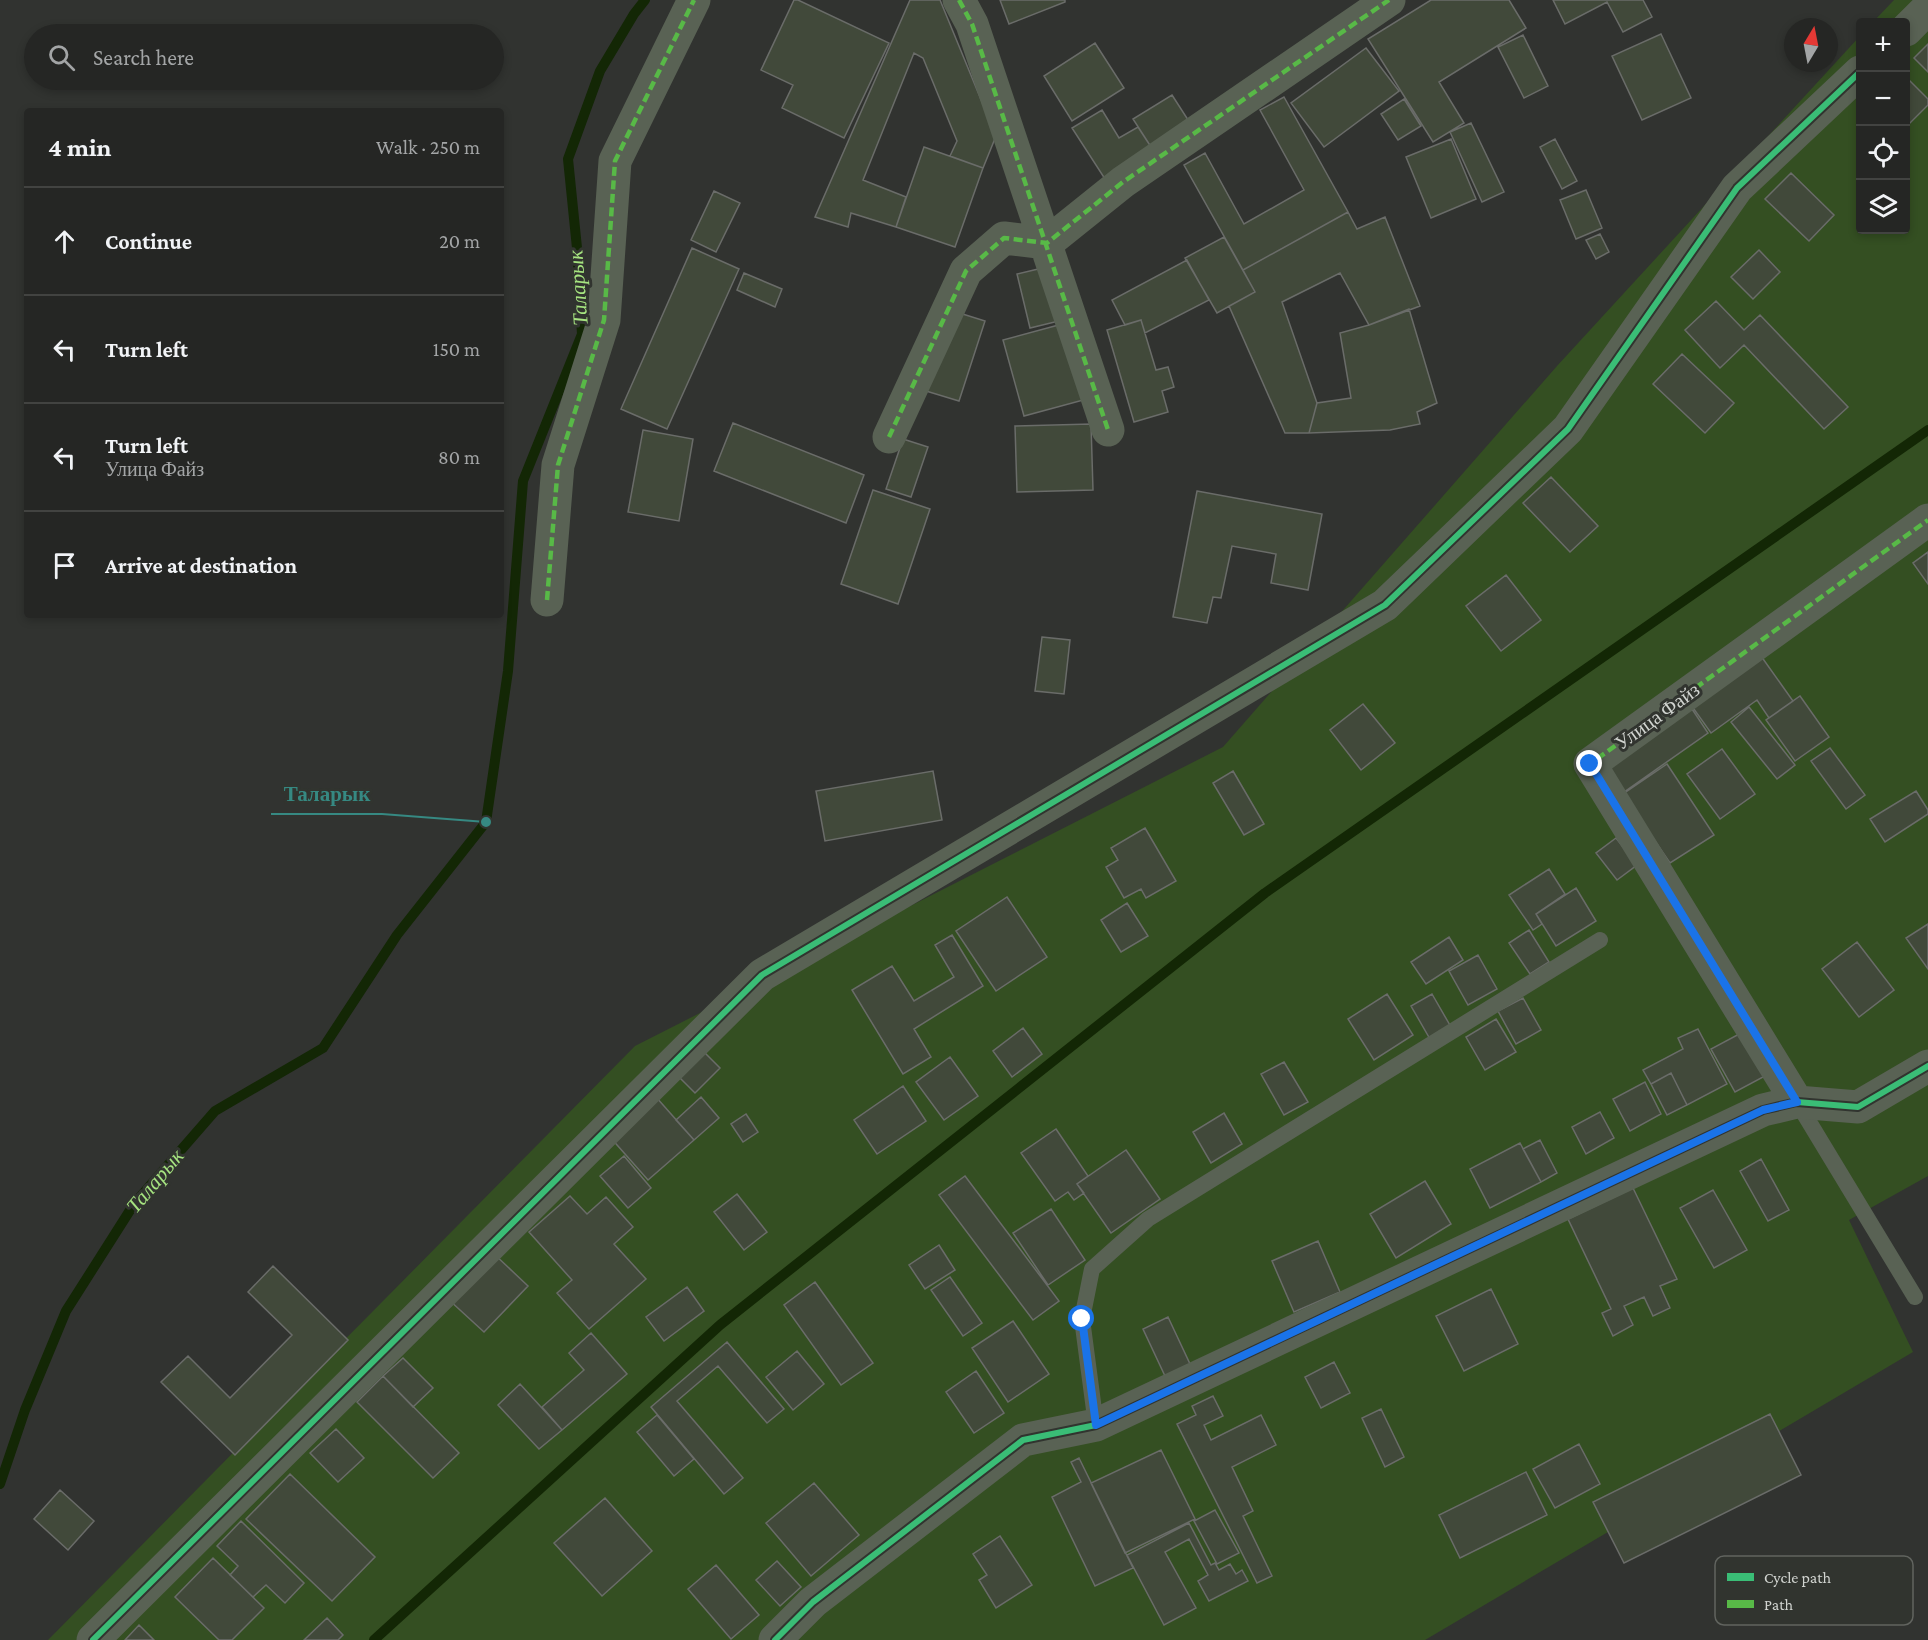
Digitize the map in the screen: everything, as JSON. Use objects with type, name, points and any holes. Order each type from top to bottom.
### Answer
[{"type":"street","points":[[547,600],[558,465],[604,320],[615,161],[694,0]]},
{"type":"street","points":[[959,0],[972,24],[1108,430]]},
{"type":"street","points":[[889,437],[966,272],[1004,238],[1047,243],[1123,182],[1389,0]]},
{"type":"street","points":[[1910,25],[1928,8]]},
{"type":"street","points":[[93,1640],[762,975],[1385,605],[1568,429],[1737,188],[1856,76]]},
{"type":"street","name":"Улица Файз","points":[[1797,1102],[1590,764],[1928,520]]},
{"type":"street","points":[[776,1640],[813,1602],[1023,1440],[1096,1425],[1763,1110],[1797,1102],[1858,1107],[1928,1066]]},
{"type":"lane","points":[[1096,1425],[1082,1319],[1092,1269],[1148,1219],[1600,940]]},
{"type":"lane","points":[[1797,1102],[1915,1298]]},
{"type":"green space","points":[[1894,0],[1928,0],[1928,1176],[1849,1220],[1913,1352],[1425,1640],[48,1640],[635,1046],[1223,747],[1557,366],[1827,72],[1838,72],[1838,60],[1856,40],[1856,234],[1910,234],[1910,18],[1877,18]]},
{"type":"building","points":[[794,0],[889,43],[844,138],[782,108],[793,85],[761,70]]},
{"type":"building","points":[[910,0],[940,0],[996,136],[983,168],[950,156],[957,141],[923,58],[914,53],[863,180],[906,197],[896,227],[851,213],[848,227],[815,217]]},
{"type":"building","points":[[1000,0],[1065,0],[1065,2],[1009,24]]},
{"type":"building","points":[[1431,0],[1509,0],[1526,28],[1439,82],[1464,123],[1433,142],[1368,39]]},
{"type":"building","points":[[1553,0],[1643,0],[1652,17],[1623,32],[1607,2],[1565,24]]},
{"type":"building","points":[[1661,34],[1691,98],[1642,120],[1612,56]]},
{"type":"building","points":[[1523,35],[1548,86],[1524,98],[1498,47]]},
{"type":"building","points":[[1095,43],[1124,88],[1072,121],[1044,76]]},
{"type":"building","points":[[1928,44],[1928,72],[1914,58]]},
{"type":"building","points":[[1366,48],[1399,91],[1324,147],[1291,103]]},
{"type":"building","points":[[1910,81],[1928,99],[1928,105],[1910,123]]},
{"type":"building","points":[[1172,95],[1192,126],[1153,150],[1133,119]]},
{"type":"building","points":[[1284,97],[1348,212],[1243,270],[1184,165],[1205,153],[1244,224],[1304,190],[1260,110]]},
{"type":"building","points":[[1404,99],[1421,126],[1398,140],[1381,114]]},
{"type":"building","points":[[1102,110],[1119,138],[1138,127],[1153,150],[1105,179],[1072,128]]},
{"type":"building","points":[[1471,123],[1504,192],[1482,202],[1450,132]]},
{"type":"building","points":[[1451,139],[1476,199],[1431,218],[1406,157]]},
{"type":"building","points":[[1555,139],[1577,181],[1562,189],[1540,147]]},
{"type":"building","points":[[924,147],[983,168],[955,247],[896,227]]},
{"type":"building","points":[[1791,173],[1834,215],[1809,241],[1765,199]]},
{"type":"building","points":[[1586,190],[1602,228],[1576,239],[1560,200]]},
{"type":"building","points":[[714,191],[740,203],[716,252],[691,240]]},
{"type":"building","points":[[1348,212],[1357,229],[1385,217],[1420,306],[1369,325],[1340,273],[1282,302],[1317,403],[1309,433],[1285,433],[1229,306],[1255,292],[1243,270]]},
{"type":"building","points":[[1600,234],[1609,252],[1596,259],[1586,240]]},
{"type":"building","points":[[1224,237],[1255,292],[1217,313],[1185,258]]},
{"type":"building","points":[[692,248],[739,269],[667,429],[621,409]]},
{"type":"building","points":[[1759,250],[1780,272],[1753,299],[1731,277]]},
{"type":"building","points":[[1187,260],[1209,300],[1145,333],[1141,320],[1125,325],[1112,300]]},
{"type":"building","points":[[1051,266],[1063,320],[1030,328],[1017,274]]},
{"type":"building","points":[[744,273],[782,289],[775,307],[737,290]]},
{"type":"building","points":[[1716,301],[1744,330],[1760,315],[1848,407],[1824,429],[1744,345],[1720,368],[1685,330]]},
{"type":"building","points":[[1409,309],[1437,403],[1417,412],[1420,424],[1390,430],[1309,433],[1317,403],[1351,398],[1340,333],[1369,325]]},
{"type":"building","points":[[953,311],[985,321],[959,401],[926,391]]},
{"type":"building","points":[[1141,320],[1156,370],[1168,367],[1174,387],[1162,391],[1168,412],[1134,422],[1107,330]]},
{"type":"building","points":[[1066,323],[1087,399],[1024,416],[1003,340]]},
{"type":"building","points":[[1682,354],[1734,403],[1705,433],[1653,384]]},
{"type":"building","points":[[733,423],[864,475],[846,523],[714,471]]},
{"type":"building","points":[[1091,424],[1093,490],[1017,492],[1015,426]]},
{"type":"building","points":[[643,430],[693,439],[679,521],[628,512]]},
{"type":"building","points":[[903,439],[928,447],[911,497],[886,489]]},
{"type":"building","points":[[1551,477],[1598,526],[1570,552],[1523,503]]},
{"type":"building","points":[[873,490],[930,509],[898,604],[841,584]]},
{"type":"building","points":[[1197,491],[1322,514],[1308,590],[1271,583],[1276,554],[1232,546],[1221,598],[1213,597],[1207,623],[1173,617]]},
{"type":"building","points":[[1928,552],[1928,584],[1913,563]]},
{"type":"building","points":[[1506,575],[1541,620],[1501,651],[1466,606]]},
{"type":"building","points":[[1042,637],[1070,640],[1064,694],[1035,691]]},
{"type":"building","points":[[1761,656],[1793,701],[1769,718],[1757,700],[1711,733],[1691,705]]},
{"type":"building","points":[[1800,696],[1829,737],[1795,761],[1766,720]]},
{"type":"building","points":[[1363,704],[1395,743],[1361,770],[1330,730]]},
{"type":"building","points":[[1749,707],[1795,765],[1777,779],[1731,722]]},
{"type":"building","points":[[1692,709],[1708,733],[1624,792],[1608,769]]},
{"type":"building","points":[[1830,748],[1865,795],[1846,809],[1811,761]]},
{"type":"building","points":[[1722,749],[1755,794],[1720,819],[1687,774]]},
{"type":"building","points":[[1667,764],[1714,835],[1670,863],[1623,794]]},
{"type":"building","points":[[933,771],[942,820],[825,841],[816,791]]},
{"type":"building","points":[[1233,771],[1264,824],[1244,835],[1213,783]]},
{"type":"building","points":[[1916,791],[1928,810],[1928,814],[1885,842],[1870,819]]},
{"type":"building","points":[[1145,828],[1176,881],[1146,898],[1141,889],[1124,898],[1106,867],[1118,860],[1111,848]]},
{"type":"building","points":[[1616,838],[1637,865],[1617,880],[1596,853]]},
{"type":"building","points":[[1549,869],[1565,894],[1536,914],[1542,924],[1533,930],[1509,895]]},
{"type":"building","points":[[1576,888],[1596,921],[1556,946],[1536,914]]},
{"type":"building","points":[[1007,897],[1047,957],[996,991],[956,931]]},
{"type":"building","points":[[1127,903],[1148,936],[1121,952],[1101,920]]},
{"type":"building","points":[[1928,924],[1928,969],[1906,938]]},
{"type":"building","points":[[1529,930],[1549,962],[1530,974],[1509,943]]},
{"type":"building","points":[[952,935],[983,986],[914,1029],[931,1057],[903,1074],[852,990],[892,966],[914,1001],[954,977],[935,945]]},
{"type":"building","points":[[1449,937],[1463,960],[1426,984],[1411,962]]},
{"type":"building","points":[[1857,942],[1894,990],[1859,1017],[1822,969]]},
{"type":"building","points":[[1478,955],[1497,989],[1468,1005],[1449,971]]},
{"type":"building","points":[[1387,994],[1413,1035],[1374,1060],[1348,1019]]},
{"type":"building","points":[[1432,994],[1451,1027],[1430,1039],[1411,1006]]},
{"type":"building","points":[[1523,998],[1541,1030],[1516,1044],[1498,1011]]},
{"type":"building","points":[[1496,1019],[1516,1052],[1485,1070],[1466,1037]]},
{"type":"building","points":[[1023,1028],[1042,1054],[1012,1077],[993,1051]]},
{"type":"building","points":[[1698,1029],[1727,1084],[1687,1105],[1671,1073],[1651,1084],[1643,1070],[1683,1049],[1678,1038]]},
{"type":"building","points":[[1741,1033],[1765,1076],[1735,1092],[1711,1049]]},
{"type":"building","points":[[699,1047],[720,1068],[695,1093],[674,1072]]},
{"type":"building","points":[[950,1057],[978,1096],[944,1120],[916,1082]]},
{"type":"building","points":[[1284,1062],[1308,1102],[1284,1115],[1261,1074]]},
{"type":"building","points":[[1671,1073],[1687,1105],[1667,1115],[1651,1084]]},
{"type":"building","points":[[1645,1082],[1661,1114],[1630,1131],[1613,1099]]},
{"type":"building","points":[[903,1086],[926,1121],[877,1154],[854,1120]]},
{"type":"building","points":[[656,1097],[694,1140],[648,1180],[610,1137]]},
{"type":"building","points":[[701,1097],[719,1118],[694,1140],[676,1120]]},
{"type":"building","points":[[1600,1112],[1614,1138],[1586,1154],[1572,1127]]},
{"type":"building","points":[[1224,1113],[1242,1144],[1211,1163],[1193,1132]]},
{"type":"building","points":[[746,1114],[758,1132],[743,1142],[731,1124]]},
{"type":"building","points":[[1056,1129],[1088,1176],[1077,1184],[1084,1193],[1074,1200],[1068,1192],[1055,1201],[1021,1153]]},
{"type":"building","points":[[1540,1140],[1557,1173],[1541,1182],[1523,1149]]},
{"type":"building","points":[[1520,1143],[1541,1182],[1490,1208],[1470,1169]]},
{"type":"building","points":[[1126,1150],[1160,1199],[1111,1233],[1077,1184]]},
{"type":"building","points":[[624,1156],[651,1188],[628,1208],[600,1176]]},
{"type":"building","points":[[1761,1159],[1789,1210],[1768,1221],[1740,1171]]},
{"type":"building","points":[[965,1176],[1059,1301],[1033,1320],[939,1195]]},
{"type":"building","points":[[1425,1181],[1451,1224],[1396,1258],[1370,1214]]},
{"type":"building","points":[[1633,1188],[1677,1279],[1660,1286],[1670,1308],[1653,1316],[1644,1297],[1624,1306],[1633,1325],[1613,1336],[1602,1313],[1611,1309],[1568,1219]]},
{"type":"building","points":[[1713,1190],[1747,1250],[1714,1268],[1680,1208]]},
{"type":"building","points":[[737,1194],[767,1232],[744,1250],[714,1212]]},
{"type":"building","points":[[570,1196],[587,1214],[606,1197],[633,1227],[614,1244],[646,1279],[589,1329],[557,1293],[572,1280],[529,1232]]},
{"type":"building","points":[[1051,1209],[1085,1260],[1048,1285],[1013,1233]]},
{"type":"building","points":[[1318,1241],[1340,1292],[1294,1312],[1272,1261]]},
{"type":"building","points":[[939,1245],[955,1270],[925,1289],[909,1265]]},
{"type":"building","points":[[492,1252],[528,1286],[484,1332],[448,1299]]},
{"type":"building","points":[[273,1266],[348,1340],[235,1455],[161,1382],[188,1356],[230,1398],[292,1335],[248,1292]]},
{"type":"building","points":[[950,1277],[982,1323],[963,1336],[931,1290]]},
{"type":"building","points":[[815,1282],[873,1363],[841,1385],[784,1305]]},
{"type":"building","points":[[687,1287],[704,1311],[664,1341],[646,1317]]},
{"type":"building","points":[[1491,1289],[1518,1344],[1464,1371],[1436,1316]]},
{"type":"building","points":[[1168,1317],[1190,1364],[1165,1376],[1143,1329]]},
{"type":"building","points":[[1013,1321],[1049,1374],[1008,1402],[972,1348]]},
{"type":"building","points":[[591,1333],[627,1374],[562,1430],[542,1407],[584,1370],[569,1353]]},
{"type":"building","points":[[727,1342],[784,1409],[767,1423],[718,1366],[677,1401],[743,1478],[724,1494],[651,1407]]},
{"type":"building","points":[[797,1351],[824,1384],[793,1410],[766,1377]]},
{"type":"building","points":[[403,1358],[433,1388],[413,1407],[383,1376]]},
{"type":"building","points":[[1334,1362],[1350,1393],[1321,1408],[1305,1377]]},
{"type":"building","points":[[976,1371],[1004,1413],[974,1433],[946,1392]]},
{"type":"building","points":[[383,1376],[459,1453],[433,1478],[357,1402]]},
{"type":"building","points":[[520,1384],[562,1430],[539,1449],[498,1405]]},
{"type":"building","points":[[1213,1396],[1223,1416],[1204,1425],[1211,1440],[1261,1415],[1276,1445],[1232,1467],[1253,1511],[1243,1516],[1272,1576],[1257,1583],[1177,1424],[1196,1415],[1192,1406]]},
{"type":"building","points":[[1381,1409],[1404,1457],[1385,1467],[1362,1418]]},
{"type":"building","points":[[1770,1414],[1801,1475],[1624,1563],[1593,1502]]},
{"type":"building","points":[[657,1415],[694,1459],[674,1476],[637,1432]]},
{"type":"building","points":[[336,1429],[364,1458],[338,1482],[310,1453]]},
{"type":"building","points":[[1579,1444],[1600,1484],[1555,1508],[1533,1469]]},
{"type":"building","points":[[1161,1450],[1195,1519],[1125,1553],[1091,1483]]},
{"type":"building","points":[[1079,1458],[1133,1568],[1095,1586],[1052,1497],[1081,1482],[1071,1462]]},
{"type":"building","points":[[1526,1472],[1547,1515],[1460,1558],[1439,1515]]},
{"type":"building","points":[[290,1474],[375,1557],[332,1601],[246,1519]]},
{"type":"building","points":[[814,1483],[859,1535],[811,1576],[766,1523]]},
{"type":"building","points":[[60,1490],[94,1521],[68,1550],[34,1519]]},
{"type":"building","points":[[605,1498],[652,1551],[602,1596],[554,1543]]},
{"type":"building","points":[[1215,1510],[1239,1553],[1217,1564],[1194,1521]]},
{"type":"building","points":[[241,1521],[304,1583],[285,1603],[266,1585],[253,1597],[230,1575],[238,1566],[217,1546]]},
{"type":"building","points":[[1189,1523],[1211,1565],[1215,1563],[1219,1570],[1230,1564],[1236,1574],[1242,1570],[1248,1581],[1209,1601],[1198,1581],[1208,1575],[1189,1539],[1165,1552],[1196,1608],[1164,1625],[1127,1555]]},
{"type":"building","points":[[1000,1536],[1032,1585],[996,1608],[979,1580],[987,1575],[973,1554]]},
{"type":"building","points":[[213,1558],[264,1608],[232,1640],[219,1640],[175,1597]]},
{"type":"building","points":[[777,1561],[801,1587],[780,1606],[756,1580]]},
{"type":"building","points":[[716,1565],[759,1615],[731,1639],[688,1589]]},
{"type":"building","points":[[327,1618],[343,1635],[338,1640],[304,1640]]},
{"type":"building","points":[[139,1625],[154,1640],[125,1640]]},
{"type":"waterway","name":"Таларык","points":[[0,1484],[25,1410],[66,1311],[134,1204],[215,1111],[323,1048],[397,935],[486,822],[508,671],[523,481],[582,334],[577,248],[568,159],[600,71],[645,0]]},
{"type":"waterway","points":[[374,1640],[720,1325],[1265,893],[1928,430]]},
{"type":"marked path","points":[[547,600],[558,465],[604,320],[615,161],[694,0]]},
{"type":"marked path","points":[[959,0],[972,24],[1108,430]]},
{"type":"marked path","points":[[889,437],[966,271],[1004,238],[1047,243],[1123,182],[1389,0]]},
{"type":"marked path","points":[[1797,1102],[1590,764],[1928,520]]},
{"type":"cycle path","points":[[93,1640],[762,975],[1385,605],[1568,429],[1737,188],[1856,76]]},
{"type":"cycle path","points":[[775,1640],[813,1602],[1023,1440],[1096,1425],[1763,1110],[1797,1102],[1858,1107],[1928,1066]]},
{"type":"place","name":"Таларык","points":[[486,822]]},
{"type":"route","points":[[1082,1319],[1096,1425],[1763,1110],[1797,1102],[1590,764]]}]
